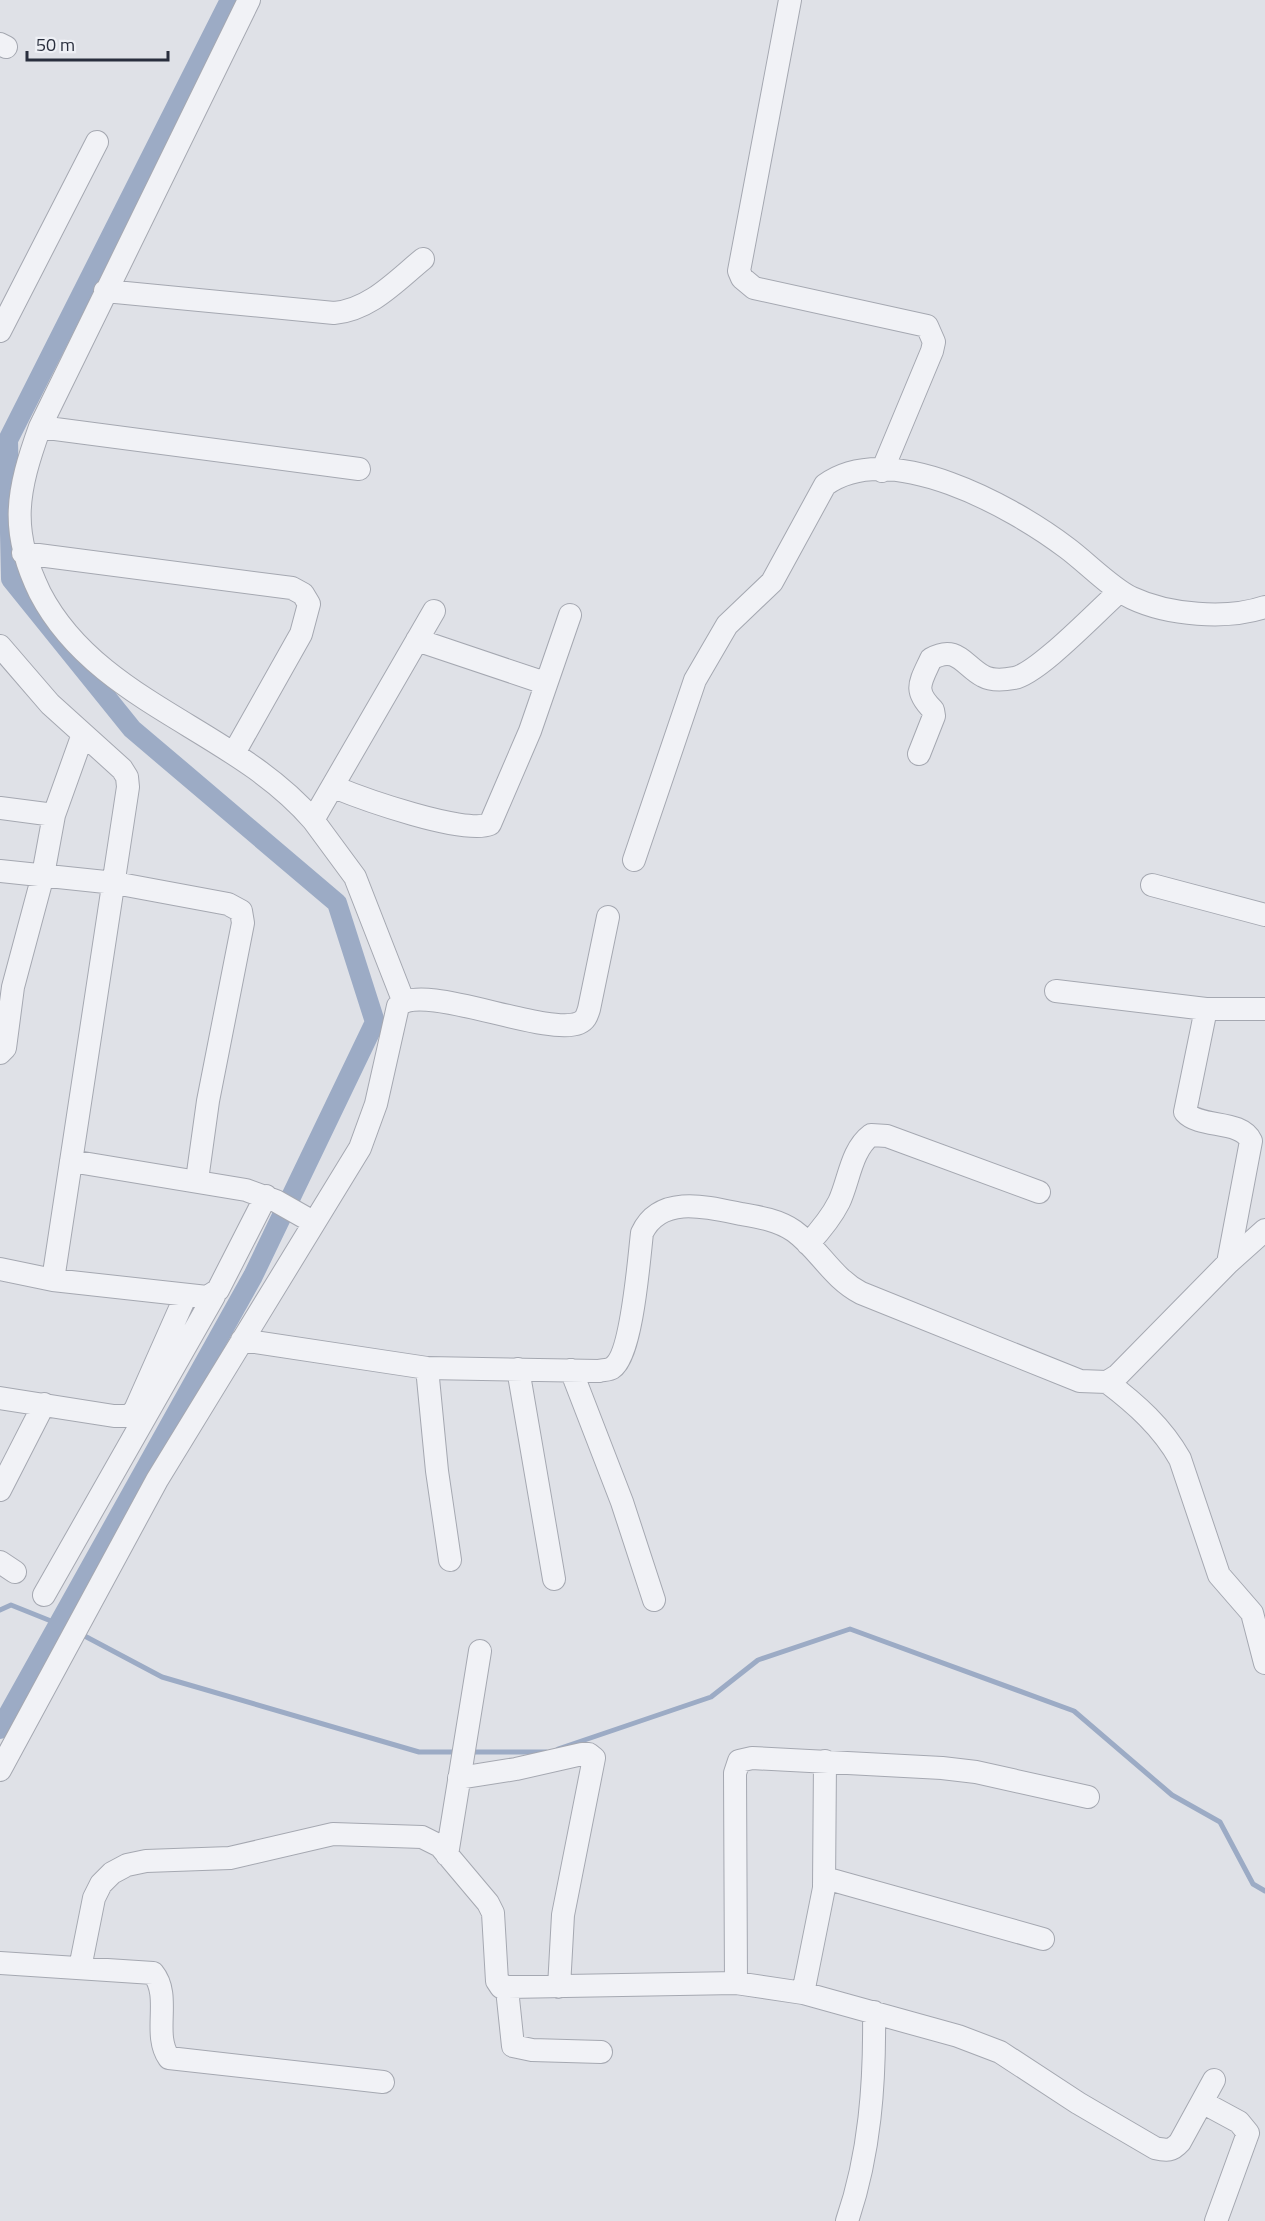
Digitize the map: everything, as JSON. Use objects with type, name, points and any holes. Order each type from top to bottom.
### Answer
[{"type":"street","points":[[249,0],[40,427],[25,473],[19,524],[23,553],[52,615],[64,633],[89,657],[147,700],[234,753],[302,807],[355,877],[403,1000]]},
{"type":"street","points":[[790,0],[739,271],[742,278],[754,288],[927,326],[934,342],[932,351],[882,471]]},
{"type":"street","points":[[0,331],[97,142]]},
{"type":"street","points":[[105,291],[334,313],[350,312],[376,298],[423,259]]},
{"type":"street","points":[[40,427],[359,469]]},
{"type":"street","points":[[634,860],[695,680],[727,625],[772,582],[825,485],[836,477],[854,472],[882,471],[919,474],[995,502],[1065,546],[1120,591],[1137,600],[1200,615],[1236,615],[1265,607]]},
{"type":"street","points":[[23,553],[292,588],[303,594],[309,604],[301,634],[234,753]]},
{"type":"street","points":[[919,754],[934,716],[933,710],[920,696],[919,690],[931,659],[946,654],[957,656],[983,676],[993,679],[1026,674],[1120,591]]},
{"type":"street","points":[[313,820],[434,611]]},
{"type":"street","points":[[334,787],[386,807],[474,827],[490,824],[530,731],[570,615]]},
{"type":"street","points":[[417,640],[546,683]]},
{"type":"street","points":[[0,646],[50,704],[122,769],[127,777],[128,787],[53,1280]]},
{"type":"street","points":[[0,1053],[5,1048],[7,985],[43,875],[54,815],[83,734]]},
{"type":"street","points":[[0,808],[54,815]]},
{"type":"street","points":[[0,871],[115,883],[228,904],[241,912],[243,922],[208,1101],[197,1180]]},
{"type":"street","points":[[1152,885],[1265,915]]},
{"type":"street","points":[[403,1000],[440,1002],[559,1025],[580,1022],[586,1018],[589,1009],[608,917]]},
{"type":"street","points":[[1056,991],[1206,1009],[1265,1009]]},
{"type":"street","points":[[0,1770],[158,1480],[242,1340],[307,1218],[360,1148],[376,1104],[396,1011],[403,1000]]},
{"type":"street","points":[[1206,1009],[1185,1112],[1194,1118],[1241,1131],[1251,1141],[1228,1263]]},
{"type":"street","points":[[808,1244],[838,1204],[855,1158],[871,1135],[887,1136],[1039,1192]]},
{"type":"street","points":[[71,1161],[197,1180],[271,1198],[307,1218]]},
{"type":"street","points":[[44,1595],[271,1198]]},
{"type":"street","points":[[242,1340],[427,1368],[599,1371],[612,1368],[618,1362],[629,1331],[642,1233],[650,1219],[658,1214],[670,1209],[704,1207],[771,1220],[795,1231],[835,1275],[861,1293],[1080,1381],[1107,1382],[1118,1375],[1228,1263],[1265,1230]]},
{"type":"street","points":[[0,1269],[53,1280],[201,1298],[214,1296]]},
{"type":"street","points":[[0,1398],[114,1416],[129,1416],[135,1410],[186,1295]]},
{"type":"street","points":[[427,1368],[437,1471],[450,1560]]},
{"type":"street","points":[[518,1369],[554,1579]]},
{"type":"street","points":[[571,1370],[622,1502],[654,1600]]},
{"type":"street","points":[[1107,1382],[1137,1405],[1171,1443],[1180,1459],[1220,1575],[1252,1613],[1265,1663]]},
{"type":"street","points":[[0,1490],[44,1404]]},
{"type":"street","points":[[447,1855],[480,1651]]},
{"type":"street","points":[[460,1772],[516,1769],[582,1754],[589,1754],[594,1758],[563,1915],[559,1988]]},
{"type":"street","points":[[736,1983],[736,1767],[743,1758],[954,1769],[1088,1797]]},
{"type":"street","points":[[803,1993],[825,1878],[825,1761]]},
{"type":"street","points":[[80,1968],[94,1898],[101,1884],[127,1865],[146,1861],[230,1858],[333,1834],[422,1837],[432,1840],[488,1903],[493,1913],[497,1982],[501,1987],[507,1989],[736,1983],[803,1993],[958,2036],[1000,2052],[1078,2103],[1155,2148],[1166,2151],[1174,2149],[1180,2142],[1214,2080]]},
{"type":"street","points":[[825,1878],[1043,1939]]},
{"type":"street","points":[[0,1963],[153,1973],[160,1988],[162,2045],[169,2058],[180,2062],[382,2082]]},
{"type":"street","points":[[507,1989],[513,2046],[532,2050],[601,2052]]},
{"type":"street","points":[[847,2221],[863,2159],[873,2095],[874,2012]]},
{"type":"street","points":[[1202,2102],[1245,2126],[1248,2133],[1215,2221]]},
{"type":"waterway","points":[[0,1729],[253,1276],[375,1022],[337,903],[132,729],[11,579],[8,440],[230,0]]},
{"type":"waterway","points":[[0,1610],[11,1605],[71,1629]]},
{"type":"waterway","points":[[558,1749],[711,1697],[758,1660],[850,1629],[1074,1711],[1172,1795],[1220,1822],[1253,1884],[1265,1891]]},
{"type":"waterway","points":[[79,1633],[162,1677],[419,1752],[459,1752]]},
{"type":"waterway","points":[[468,1752],[546,1752]]}]
